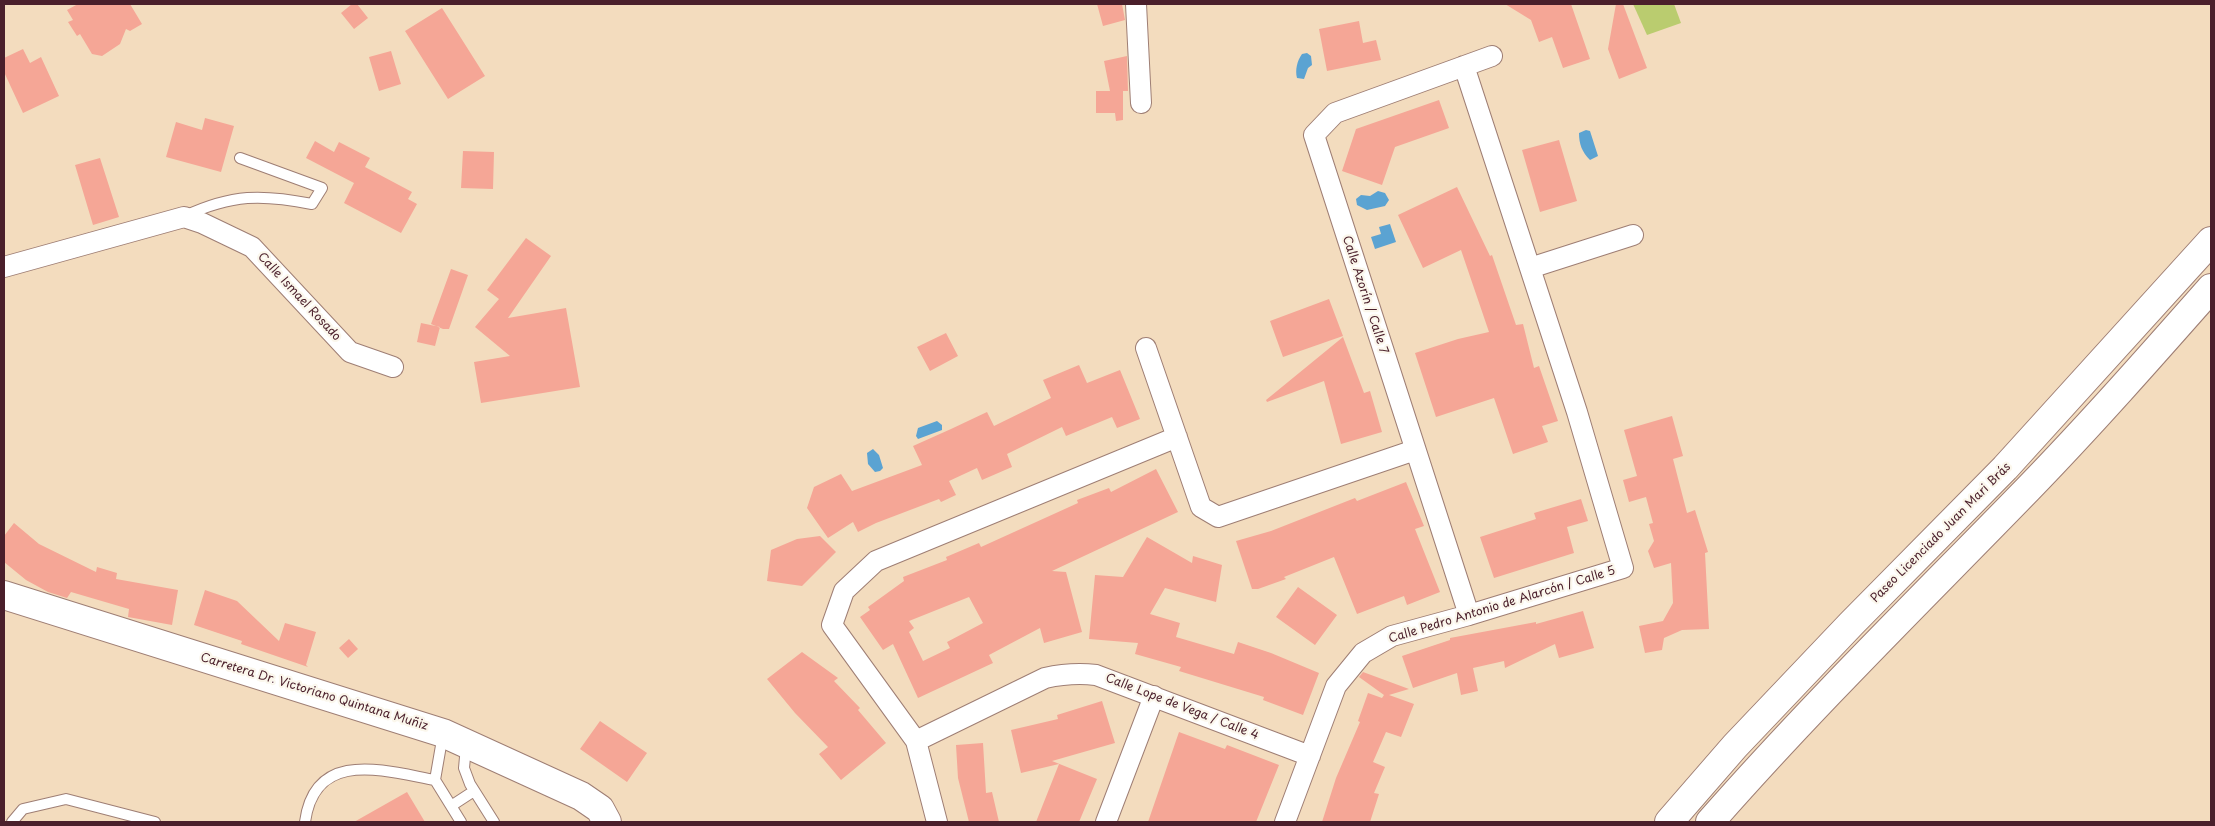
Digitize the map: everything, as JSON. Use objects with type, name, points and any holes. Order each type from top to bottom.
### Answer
[{"type":"main road","name":"Paseo Licenciado Juan Mari Brás","points":[[1668,822],[1735,746],[1851,624],[2018,454],[2211,241]]},
{"type":"main road","points":[[1710,822],[1759,766],[1874,644],[2029,488],[2211,288]]},
{"type":"main road","name":"Carretera Dr. Victoriano Quintana Muñiz","points":[[4,595],[455,738],[581,796],[600,809],[607,822]]},
{"type":"street","points":[[1136,4],[1141,103]]},
{"type":"street","name":"Calle Azorín / Calle 7","points":[[1469,615],[1314,135],[1335,112],[1492,56]]},
{"type":"street","points":[[1464,66],[1530,268],[1633,235]]},
{"type":"street","points":[[4,267],[184,217]]},
{"type":"street","name":"Calle Ismael Rosado","points":[[184,217],[202,223],[252,247],[350,352],[392,367]]},
{"type":"street","name":"Calle Pedro Antonio de Alarcón / Calle 5","points":[[1285,822],[1336,686],[1363,653],[1392,636],[1469,615],[1623,568],[1577,412],[1530,268]]},
{"type":"street","points":[[1146,348],[1201,508],[1218,517],[1415,450]]},
{"type":"street","points":[[937,822],[916,741],[832,625],[844,591],[876,561],[1177,437]]},
{"type":"street","name":"Calle Lope de Vega / Calle 4","points":[[916,741],[1045,678],[1062,674],[1096,675],[1310,756]]},
{"type":"street","points":[[1106,822],[1154,696]]},
{"type":"lane","points":[[184,217],[208,206],[248,197],[280,197],[312,204],[322,188],[240,158]]},
{"type":"lane","points":[[435,780],[455,738]]},
{"type":"lane","points":[[455,738],[464,768],[474,791],[494,822]]},
{"type":"lane","points":[[305,822],[307,812],[318,788],[332,775],[368,768],[435,780],[461,822]]},
{"type":"lane","points":[[451,806],[474,791]]},
{"type":"lane","points":[[12,822],[23,809],[66,799],[155,822]]},
{"type":"green space","points":[[1633,4],[1674,4],[1681,23],[1647,35]]},
{"type":"water","points":[[1307,53],[1311,56],[1312,65],[1308,68],[1304,79],[1297,78],[1296,69],[1299,60],[1302,54]]},
{"type":"water","points":[[1586,130],[1590,131],[1598,156],[1590,160],[1583,151],[1580,141],[1579,133]]},
{"type":"water","points":[[1378,191],[1385,193],[1389,200],[1385,206],[1367,210],[1357,205],[1356,199],[1361,195],[1370,196]]},
{"type":"water","points":[[1390,224],[1396,242],[1375,249],[1371,237],[1381,234],[1379,227]]},
{"type":"water","points":[[937,421],[942,425],[942,430],[918,439],[916,436],[918,428]]},
{"type":"water","points":[[873,449],[879,455],[883,468],[875,472],[868,464],[867,453]]},
{"type":"building","points":[[78,4],[130,4],[142,24],[130,31],[126,29],[120,44],[102,56],[92,54],[80,34],[77,36],[68,22],[73,20],[67,10]]},
{"type":"building","points":[[352,4],[357,4],[368,18],[354,29],[341,13]]},
{"type":"building","points":[[1097,4],[1122,4],[1125,20],[1103,26]]},
{"type":"building","points":[[1505,4],[1571,4],[1590,59],[1563,68],[1552,37],[1539,42],[1531,20]]},
{"type":"building","points":[[1616,4],[1623,4],[1647,68],[1619,79],[1608,49]]},
{"type":"building","points":[[442,8],[485,76],[448,99],[405,31]]},
{"type":"building","points":[[1359,21],[1363,43],[1376,40],[1381,60],[1327,71],[1319,29]]},
{"type":"building","points":[[23,49],[30,63],[41,57],[59,96],[23,113],[4,72],[4,58]]},
{"type":"building","points":[[391,51],[401,84],[379,91],[369,57]]},
{"type":"building","points":[[1127,56],[1128,91],[1123,91],[1123,120],[1116,121],[1115,113],[1096,113],[1096,91],[1110,91],[1104,61]]},
{"type":"building","points":[[1439,100],[1449,128],[1395,147],[1382,185],[1342,171],[1356,129]]},
{"type":"building","points":[[205,118],[234,126],[221,172],[166,157],[176,122],[202,130]]},
{"type":"building","points":[[1559,140],[1577,201],[1540,212],[1522,150]]},
{"type":"building","points":[[315,141],[334,152],[339,142],[370,158],[365,167],[412,192],[408,199],[417,204],[401,233],[344,203],[354,183],[306,158]]},
{"type":"building","points":[[463,151],[494,152],[493,189],[461,188]]},
{"type":"building","points":[[100,158],[119,217],[93,225],[75,165]]},
{"type":"building","points":[[1457,187],[1490,256],[1492,255],[1516,325],[1523,324],[1534,368],[1539,366],[1558,421],[1542,426],[1548,442],[1513,454],[1494,398],[1436,417],[1415,353],[1458,339],[1489,332],[1461,250],[1423,268],[1398,215]]},
{"type":"building","points":[[526,238],[551,256],[508,318],[566,308],[580,387],[481,403],[474,362],[510,356],[475,327],[499,299],[487,290]]},
{"type":"building","points":[[451,269],[468,275],[449,329],[443,329],[431,324]]},
{"type":"building","points":[[1329,299],[1343,336],[1283,357],[1270,321]]},
{"type":"building","points":[[421,323],[440,327],[435,346],[417,342]]},
{"type":"building","points":[[946,333],[958,356],[930,371],[917,347]]},
{"type":"building","points":[[1343,337],[1364,393],[1370,391],[1382,432],[1341,444],[1324,381],[1267,402],[1266,400]]},
{"type":"building","points":[[1079,365],[1087,383],[1120,370],[1140,419],[1117,428],[1112,417],[1066,436],[1062,427],[1007,454],[1012,467],[982,480],[977,468],[949,481],[956,495],[941,502],[939,499],[876,523],[858,532],[853,522],[828,538],[807,508],[814,487],[841,474],[852,491],[922,465],[913,446],[987,412],[994,426],[1051,398],[1043,380]]},
{"type":"building","points":[[1672,416],[1683,456],[1673,459],[1687,513],[1695,510],[1708,552],[1705,553],[1709,629],[1682,630],[1664,638],[1662,650],[1645,653],[1639,626],[1663,621],[1673,603],[1671,563],[1654,568],[1648,551],[1654,541],[1649,524],[1653,523],[1646,497],[1629,502],[1623,480],[1637,476],[1624,430]]},
{"type":"building","points":[[1156,469],[1178,512],[1052,571],[1066,572],[1082,632],[1044,643],[1040,628],[989,655],[993,663],[918,698],[893,644],[883,650],[860,617],[870,610],[868,607],[904,581],[903,577],[947,560],[946,557],[979,543],[981,547],[1078,503],[1077,500],[1109,488],[1111,492]],"holes":[[[969,597],[983,623],[947,642],[950,648],[923,661],[909,632],[914,628],[909,621]]]},
{"type":"building","points":[[1406,482],[1424,526],[1415,529],[1440,592],[1407,605],[1404,596],[1357,614],[1334,557],[1284,577],[1286,579],[1258,589],[1252,589],[1236,541],[1271,531],[1355,498],[1357,501]]},
{"type":"building","points":[[1581,499],[1588,521],[1567,527],[1574,553],[1494,578],[1480,537],[1536,519],[1534,513]]},
{"type":"building","points":[[14,523],[39,544],[96,572],[97,567],[117,573],[116,579],[178,590],[172,625],[128,617],[129,609],[71,592],[67,598],[48,592],[26,580],[4,562],[4,536]]},
{"type":"building","points":[[820,536],[836,552],[802,586],[767,581],[771,550],[797,539]]},
{"type":"building","points":[[1147,537],[1192,563],[1193,556],[1222,565],[1216,602],[1165,588],[1150,614],[1180,623],[1176,637],[1234,654],[1238,642],[1271,653],[1319,673],[1303,715],[1263,700],[1264,697],[1179,671],[1181,667],[1135,654],[1138,643],[1089,639],[1095,575],[1123,577]]},
{"type":"building","points":[[1298,587],[1337,615],[1315,645],[1276,617]]},
{"type":"building","points":[[205,590],[237,601],[279,641],[285,623],[316,632],[306,665],[308,667],[241,644],[242,641],[194,625]]},
{"type":"building","points":[[1583,611],[1594,648],[1559,658],[1555,644],[1505,668],[1504,661],[1473,668],[1478,691],[1461,695],[1457,673],[1413,688],[1402,656],[1450,640],[1450,638],[1536,622],[1536,624]]},
{"type":"building","points":[[349,639],[358,649],[348,658],[339,648]]},
{"type":"building","points":[[802,652],[838,678],[834,681],[860,708],[858,710],[886,743],[841,780],[819,754],[828,747],[795,713],[767,679]]},
{"type":"building","points":[[1363,672],[1409,689],[1389,695],[1414,704],[1401,737],[1386,732],[1373,762],[1385,767],[1374,793],[1379,794],[1370,822],[1322,822],[1336,778],[1360,722],[1358,721],[1368,693],[1382,698],[1384,695],[1359,677]]},
{"type":"building","points":[[1102,701],[1115,743],[1052,761],[1097,779],[1079,822],[1036,822],[1059,764],[1021,773],[1011,730],[1058,719],[1057,715]]},
{"type":"building","points":[[600,721],[647,753],[627,782],[580,749]]},
{"type":"building","points":[[1179,732],[1225,749],[1227,745],[1279,765],[1256,822],[1148,822]]},
{"type":"building","points":[[983,743],[986,793],[992,792],[999,822],[969,822],[958,778],[956,745]]},
{"type":"building","points":[[407,792],[425,822],[354,822]]}]
